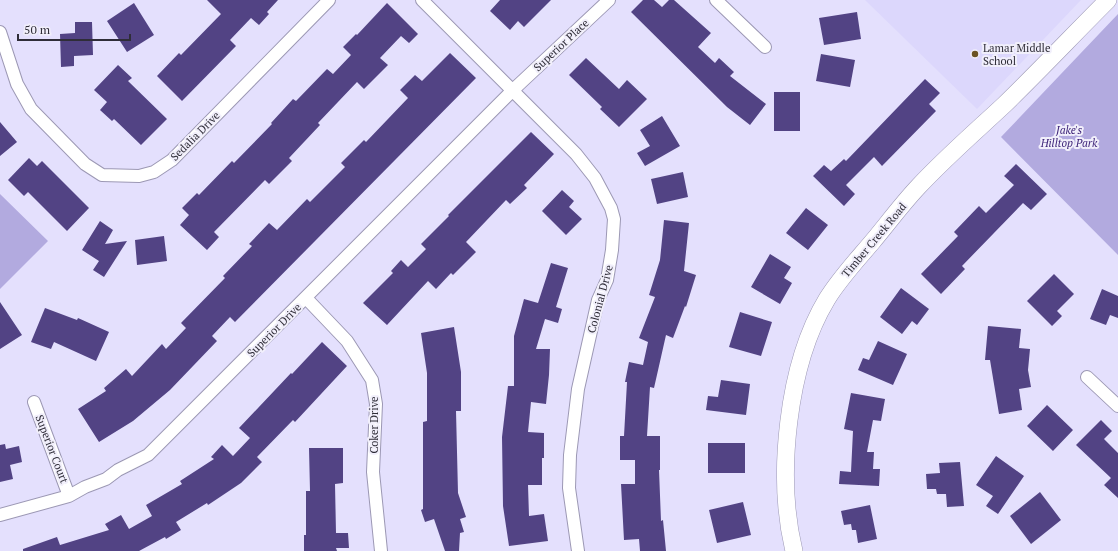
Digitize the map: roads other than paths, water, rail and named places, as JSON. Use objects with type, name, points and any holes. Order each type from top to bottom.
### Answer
[{"type":"street","name":"Sedalia Drive","points":[[0,32],[17,84],[31,109],[85,164],[102,175],[140,176],[154,172],[172,160],[330,0]]},
{"type":"street","name":"Colonial Drive","points":[[422,0],[576,154],[595,178],[611,208],[614,219],[612,250],[607,280],[598,300],[578,389],[570,454],[569,488],[578,551]]},
{"type":"street","name":"Superior Place","points":[[513,90],[609,0]]},
{"type":"street","points":[[716,0],[766,47]]},
{"type":"street","name":"Timber Creek Road","points":[[794,551],[790,532],[785,472],[789,415],[801,362],[812,329],[827,300],[845,274],[918,187],[1014,95],[1108,0]]},
{"type":"street","name":"Superior Drive","points":[[0,515],[70,496],[85,487],[106,479],[118,470],[148,455],[513,90]]},
{"type":"street","name":"Coker Drive","points":[[306,298],[347,341],[372,380],[376,404],[373,472],[381,551]]},
{"type":"street","points":[[1087,377],[1118,406]]},
{"type":"street","name":"Superior Court","points":[[34,402],[70,496]]},
{"type":"place","name":"Lamar Middle School","points":[[975,54]]},
{"type":"park label","name":"Jake's Hilltop Park","points":[[1069,136]]}]
